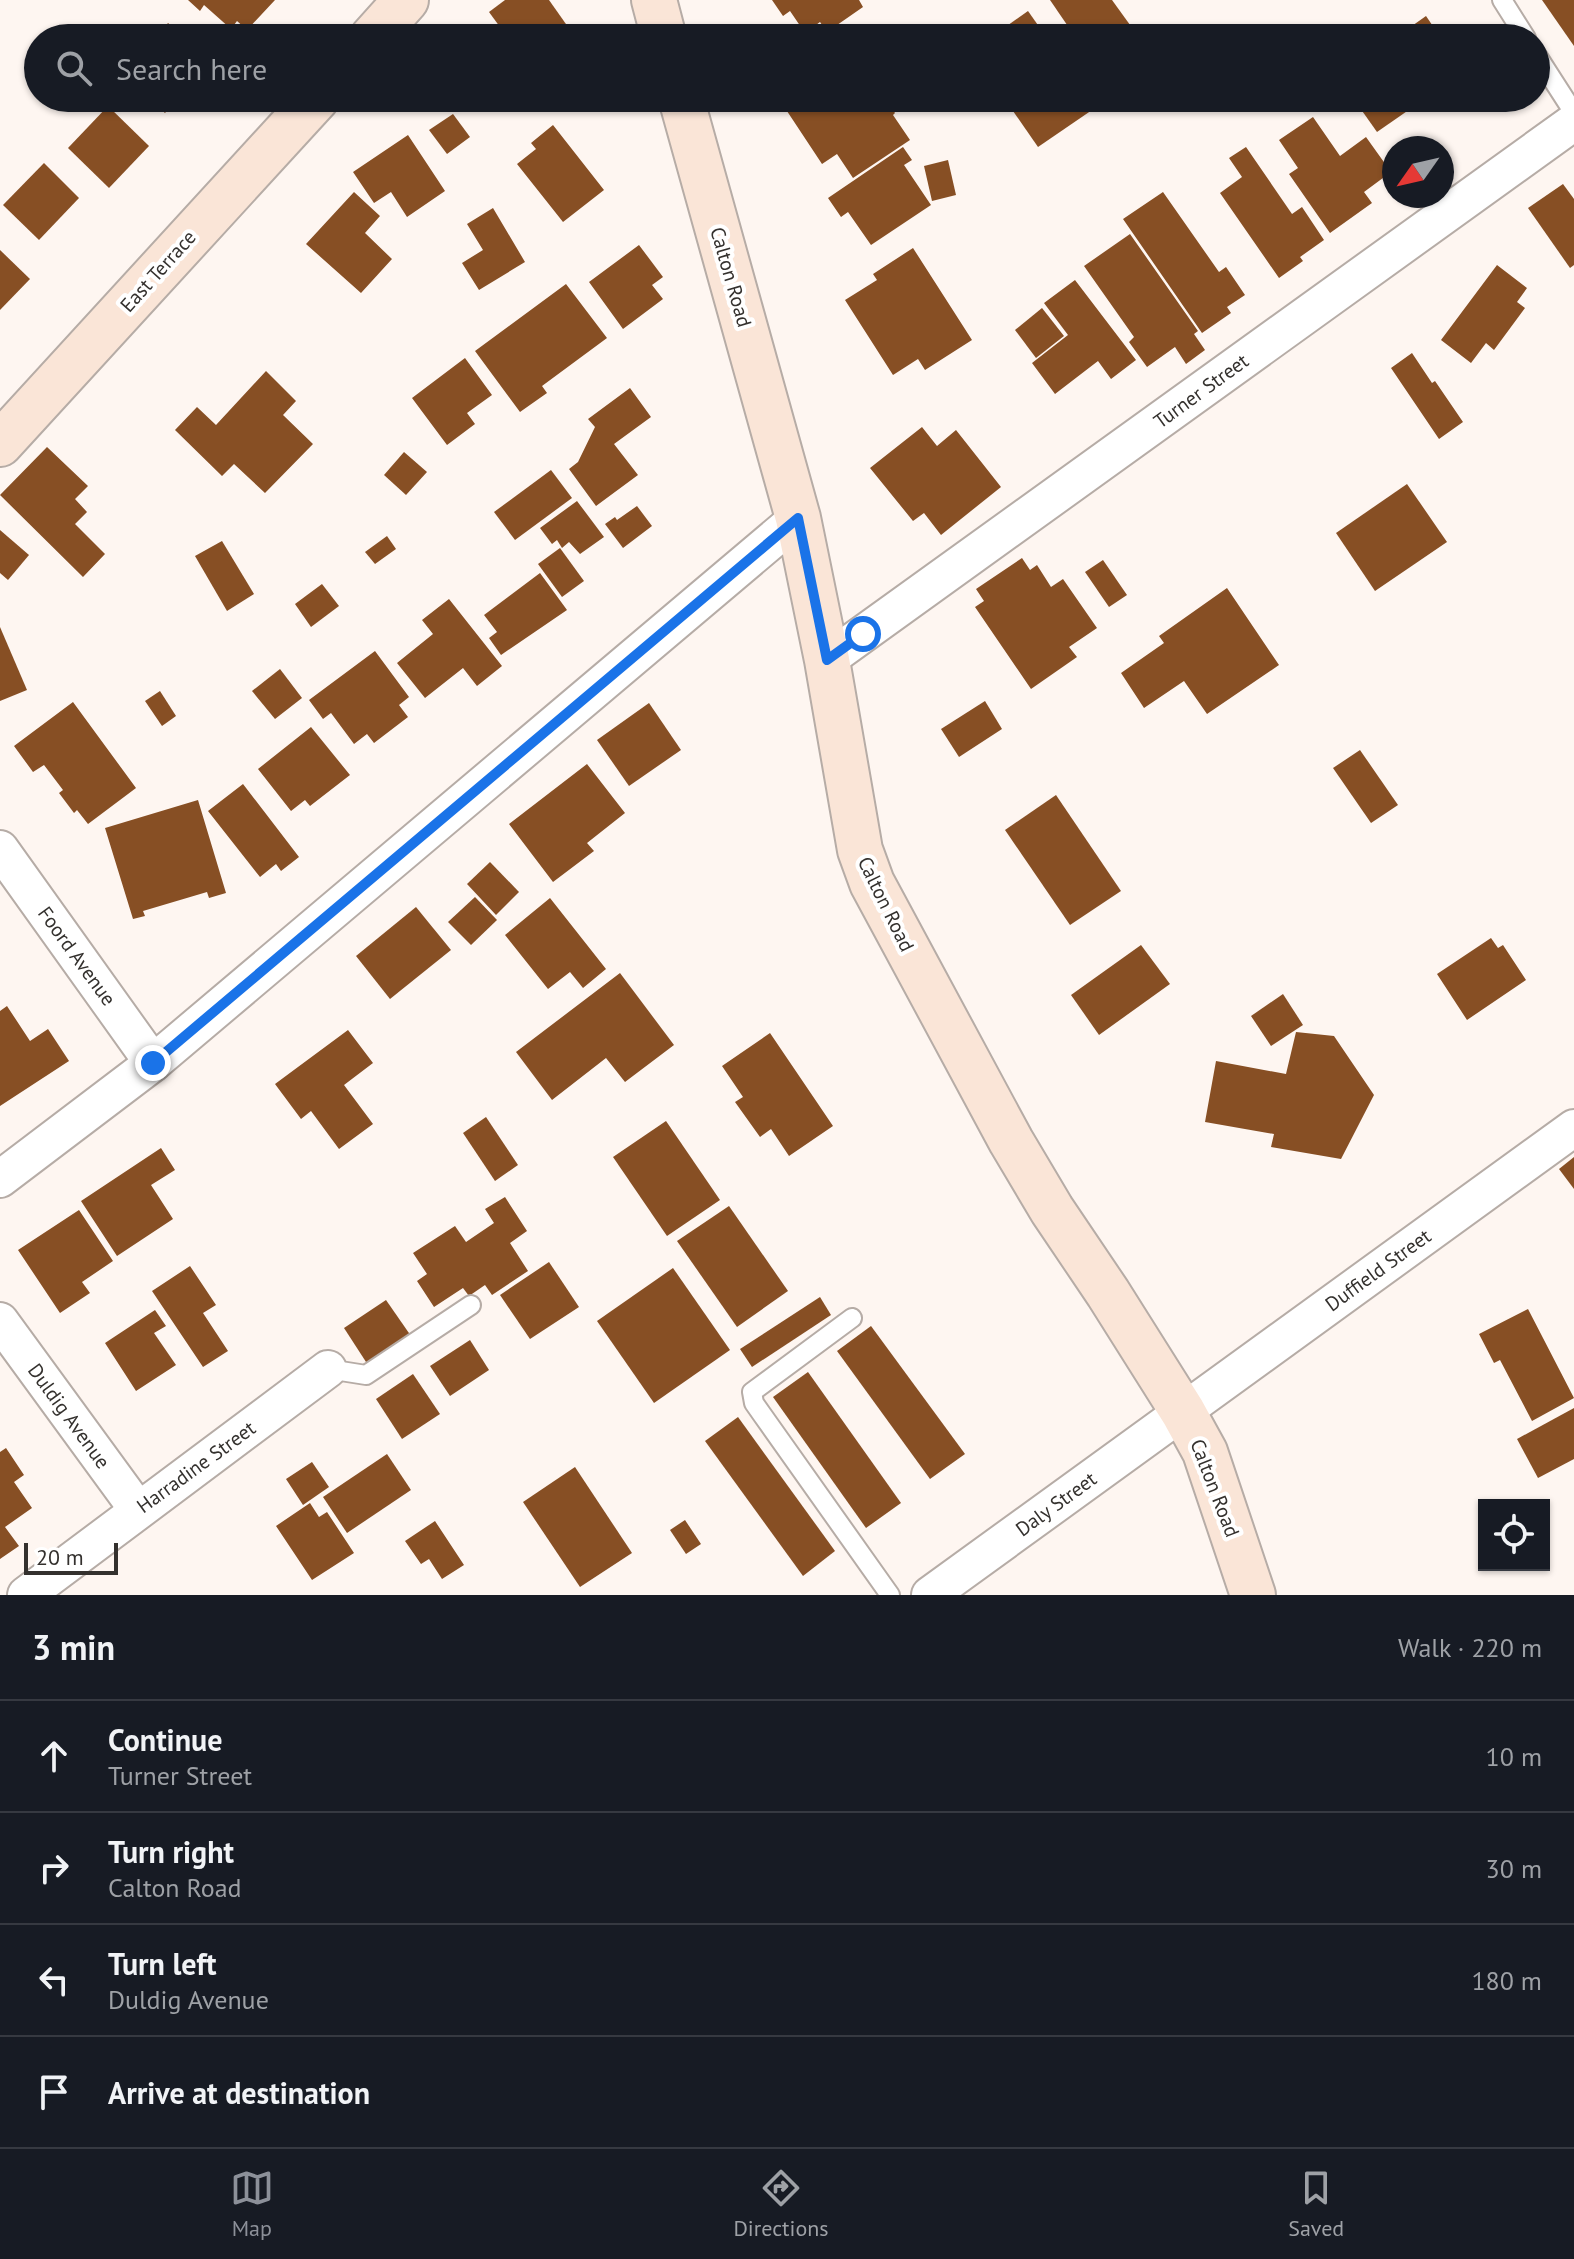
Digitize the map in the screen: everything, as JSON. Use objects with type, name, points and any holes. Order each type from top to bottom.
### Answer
[{"type":"main road","points":[[385,24],[406,0]]},
{"type":"main road","points":[[654,0],[660,24]]},
{"type":"main road","name":"East Terrace","points":[[0,444],[304,112]]},
{"type":"main road","name":"Calton Road","points":[[685,112],[798,518],[827,660],[860,850],[872,883],[1025,1164],[1183,1412],[1205,1452],[1253,1595]]},
{"type":"street","name":"Turner Street","points":[[827,660],[1574,122]]},
{"type":"street","points":[[0,1179],[153,1063],[798,518]]},
{"type":"street","name":"Foord Avenue","points":[[0,849],[153,1063]]},
{"type":"street","name":"Duffield Street","points":[[1183,1412],[1574,1128]]},
{"type":"street","name":"Duldig Avenue","points":[[0,1321],[138,1510]]},
{"type":"street","name":"Harradine Street","points":[[26,1595],[328,1369]]},
{"type":"street","name":"Daly Street","points":[[930,1595],[1183,1412]]},
{"type":"lane","points":[[1502,0],[1517,24]]},
{"type":"lane","points":[[1550,76],[1574,113]]},
{"type":"lane","points":[[328,1369],[366,1375],[471,1305]]},
{"type":"lane","points":[[852,1318],[752,1392],[754,1403],[890,1595]]},
{"type":"building","points":[[188,0],[275,0],[253,24],[237,21],[225,24],[204,5],[200,11]]},
{"type":"building","points":[[505,0],[549,0],[566,24],[498,24],[489,12]]},
{"type":"building","points":[[772,0],[859,0],[863,7],[839,24],[799,24],[790,11],[783,16]]},
{"type":"building","points":[[1050,0],[1112,0],[1129,24],[1066,24]]},
{"type":"building","points":[[1542,0],[1574,0],[1574,46]]},
{"type":"building","points":[[1028,11],[1037,24],[1010,24]]},
{"type":"building","points":[[1426,16],[1431,24],[1415,24]]},
{"type":"building","points":[[102,112],[114,112],[149,146],[109,188],[68,148]]},
{"type":"building","points":[[788,112],[894,112],[893,115],[910,140],[853,178],[837,154],[822,164]]},
{"type":"building","points":[[1014,112],[1089,112],[1038,147]]},
{"type":"building","points":[[1363,112],[1406,112],[1377,132]]},
{"type":"building","points":[[453,114],[470,137],[447,154],[429,130]]},
{"type":"building","points":[[1313,117],[1340,156],[1366,137],[1382,159],[1382,179],[1364,192],[1372,203],[1330,233],[1289,174],[1298,168],[1279,140]]},
{"type":"building","points":[[553,125],[604,190],[563,222],[517,164],[536,149],[531,143]]},
{"type":"building","points":[[408,135],[445,191],[407,217],[391,192],[374,203],[353,172]]},
{"type":"building","points":[[903,147],[912,160],[904,165],[931,205],[871,245],[848,212],[841,217],[828,198]]},
{"type":"building","points":[[1246,147],[1292,214],[1302,207],[1324,240],[1300,257],[1303,261],[1279,278],[1220,193],[1242,177],[1229,158]]},
{"type":"building","points":[[948,160],[956,195],[932,201],[924,166]]},
{"type":"building","points":[[44,163],[79,198],[39,240],[3,205]]},
{"type":"building","points":[[1563,184],[1574,199],[1574,265],[1570,268],[1528,208]]},
{"type":"building","points":[[354,192],[380,216],[365,233],[392,259],[361,293],[306,244]]},
{"type":"building","points":[[1163,192],[1219,272],[1226,267],[1245,295],[1227,307],[1231,313],[1202,333],[1123,219]]},
{"type":"building","points":[[493,208],[525,262],[479,290],[462,263],[483,250],[467,224]]},
{"type":"building","points":[[1130,234],[1198,331],[1194,334],[1205,350],[1186,364],[1175,347],[1147,367],[1129,342],[1134,337],[1084,266]]},
{"type":"building","points":[[639,245],[663,277],[652,285],[663,299],[623,329],[589,282]]},
{"type":"building","points":[[913,248],[972,340],[925,370],[918,359],[893,375],[845,300],[877,280],[873,274]]},
{"type":"building","points":[[0,250],[30,279],[0,310]]},
{"type":"building","points":[[1497,265],[1527,288],[1517,302],[1525,308],[1494,350],[1486,343],[1471,363],[1441,340]]},
{"type":"building","points":[[1075,280],[1136,360],[1111,379],[1098,361],[1055,394],[1032,363],[1068,335],[1044,303]]},
{"type":"building","points":[[566,284],[607,338],[542,386],[547,393],[520,412],[475,351]]},
{"type":"building","points":[[1042,308],[1064,336],[1036,358],[1015,330]]},
{"type":"building","points":[[1412,353],[1463,422],[1439,439],[1391,368]]},
{"type":"building","points":[[465,358],[492,395],[467,413],[475,424],[447,445],[412,398]]},
{"type":"building","points":[[266,371],[296,401],[283,415],[313,444],[265,493],[234,464],[222,476],[175,430],[197,407],[216,425]]},
{"type":"building","points":[[630,388],[651,417],[614,444],[638,475],[596,506],[569,469],[578,462],[595,427],[588,419]]},
{"type":"building","points":[[922,427],[937,446],[956,430],[1001,487],[941,535],[924,513],[913,521],[870,468]]},
{"type":"building","points":[[47,447],[88,486],[75,499],[87,512],[75,524],[105,554],[83,577],[0,495]]},
{"type":"building","points":[[404,452],[427,472],[406,495],[384,475]]},
{"type":"building","points":[[551,470],[572,498],[515,540],[494,512]]},
{"type":"building","points":[[1407,484],[1447,542],[1375,591],[1336,533]]},
{"type":"building","points":[[577,501],[604,537],[580,554],[569,542],[562,548],[557,540],[552,544],[540,528]]},
{"type":"building","points":[[637,506],[652,526],[623,548],[605,524]]},
{"type":"building","points":[[0,530],[29,555],[8,580],[0,573]]},
{"type":"building","points":[[387,536],[396,549],[375,564],[365,552]]},
{"type":"building","points":[[222,541],[254,594],[227,611],[195,556]]},
{"type":"building","points":[[560,548],[584,581],[562,597],[538,564]]},
{"type":"building","points":[[1022,558],[1030,570],[1037,565],[1051,587],[1063,579],[1097,628],[1069,647],[1077,657],[1031,689],[975,607],[984,601],[976,589]]},
{"type":"building","points":[[1103,560],[1127,595],[1109,607],[1085,572]]},
{"type":"building","points":[[540,573],[567,610],[501,655],[489,638],[497,632],[484,615]]},
{"type":"building","points":[[322,584],[339,606],[311,627],[295,604]]},
{"type":"building","points":[[1227,588],[1279,665],[1207,714],[1184,681],[1144,708],[1121,673],[1164,643],[1159,636]]},
{"type":"building","points":[[449,599],[502,666],[477,686],[463,668],[425,698],[397,663],[433,634],[422,620]]},
{"type":"building","points":[[0,627],[27,690],[0,701]]},
{"type":"building","points":[[375,651],[409,697],[399,705],[408,717],[374,743],[367,734],[354,744],[331,713],[323,719],[309,700]]},
{"type":"building","points":[[280,669],[302,698],[275,719],[252,691]]},
{"type":"building","points":[[160,691],[176,716],[162,726],[145,701]]},
{"type":"building","points":[[985,701],[1002,729],[959,757],[941,729]]},
{"type":"building","points":[[73,702],[136,788],[88,824],[77,810],[74,813],[59,793],[63,790],[44,765],[33,772],[14,746]]},
{"type":"building","points":[[649,703],[681,750],[629,786],[597,740]]},
{"type":"building","points":[[311,727],[350,775],[310,806],[305,800],[291,811],[258,769]]},
{"type":"building","points":[[1360,750],[1398,805],[1371,823],[1333,768]]},
{"type":"building","points":[[587,764],[625,813],[587,843],[594,851],[553,882],[509,824]]},
{"type":"building","points":[[243,784],[299,857],[281,871],[276,864],[260,877],[208,811]]},
{"type":"building","points":[[1056,795],[1121,891],[1070,925],[1005,830]]},
{"type":"building","points":[[198,800],[226,893],[209,898],[207,892],[143,911],[145,916],[133,919],[105,828]]},
{"type":"building","points":[[490,862],[519,892],[496,915],[467,884]]},
{"type":"building","points":[[475,897],[497,920],[471,945],[448,922]]},
{"type":"building","points":[[550,898],[606,969],[583,988],[570,972],[548,989],[505,935]]},
{"type":"building","points":[[416,907],[451,950],[390,999],[356,956]]},
{"type":"building","points":[[1491,938],[1498,948],[1503,945],[1526,980],[1467,1020],[1437,974]]},
{"type":"building","points":[[1141,945],[1170,984],[1099,1035],[1071,995]]},
{"type":"building","points":[[620,973],[674,1045],[625,1082],[606,1058],[552,1100],[516,1052]]},
{"type":"building","points":[[1283,994],[1303,1025],[1271,1046],[1251,1016]]},
{"type":"building","points":[[7,1006],[30,1041],[48,1029],[69,1061],[0,1106],[0,1011]]},
{"type":"building","points":[[348,1030],[373,1063],[344,1085],[373,1124],[339,1149],[311,1111],[301,1119],[275,1084]]},
{"type":"building","points":[[1296,1032],[1334,1036],[1374,1095],[1341,1159],[1271,1147],[1274,1134],[1205,1122],[1216,1061],[1286,1074]]},
{"type":"building","points":[[770,1033],[833,1126],[789,1156],[771,1129],[760,1137],[735,1102],[743,1097],[722,1066]]},
{"type":"building","points":[[486,1117],[518,1165],[495,1181],[463,1133]]},
{"type":"building","points":[[666,1121],[720,1200],[667,1236],[613,1157]]},
{"type":"building","points":[[161,1148],[175,1170],[151,1185],[173,1219],[117,1256],[81,1201]]},
{"type":"building","points":[[1574,1157],[1574,1189],[1559,1169]]},
{"type":"building","points":[[505,1197],[527,1231],[510,1243],[528,1271],[492,1295],[485,1285],[469,1296],[463,1288],[434,1307],[417,1281],[427,1274],[413,1253],[455,1226],[466,1242],[494,1223],[485,1209]]},
{"type":"building","points":[[729,1206],[788,1291],[737,1327],[677,1241]]},
{"type":"building","points":[[79,1210],[113,1261],[82,1282],[90,1293],[60,1313],[18,1250]]},
{"type":"building","points":[[549,1262],[579,1307],[530,1339],[500,1295]]},
{"type":"building","points":[[190,1266],[216,1305],[203,1313],[228,1351],[203,1367],[152,1291]]},
{"type":"building","points":[[673,1268],[730,1350],[654,1403],[597,1321]]},
{"type":"building","points":[[820,1297],[831,1315],[752,1367],[740,1349]]},
{"type":"building","points":[[386,1300],[411,1336],[368,1365],[344,1328]]},
{"type":"building","points":[[1528,1309],[1574,1398],[1532,1421],[1500,1360],[1494,1363],[1479,1334]]},
{"type":"building","points":[[155,1310],[166,1326],[154,1333],[176,1365],[136,1391],[105,1343]]},
{"type":"building","points":[[871,1326],[965,1454],[930,1479],[837,1351]]},
{"type":"building","points":[[470,1340],[489,1370],[450,1396],[430,1366]]},
{"type":"building","points":[[808,1372],[901,1503],[866,1528],[773,1397]]},
{"type":"building","points":[[413,1374],[440,1414],[402,1439],[376,1399]]},
{"type":"building","points":[[1574,1408],[1574,1459],[1538,1478],[1517,1439]]},
{"type":"building","points":[[738,1417],[835,1551],[803,1576],[705,1441]]},
{"type":"building","points":[[6,1448],[24,1475],[14,1482],[32,1508],[5,1527],[19,1546],[0,1559],[0,1452]]},
{"type":"building","points":[[387,1454],[411,1490],[347,1533],[323,1497]]},
{"type":"building","points":[[312,1462],[329,1487],[303,1505],[286,1479]]},
{"type":"building","points":[[575,1467],[632,1553],[580,1587],[523,1502]]},
{"type":"building","points":[[310,1503],[319,1517],[327,1512],[354,1553],[312,1580],[276,1526]]},
{"type":"building","points":[[685,1520],[701,1544],[686,1554],[670,1530]]},
{"type":"building","points":[[435,1521],[464,1565],[442,1579],[429,1559],[421,1564],[405,1541]]},
{"type":"route","points":[[153,1063],[798,518],[827,660],[863,634]]}]
